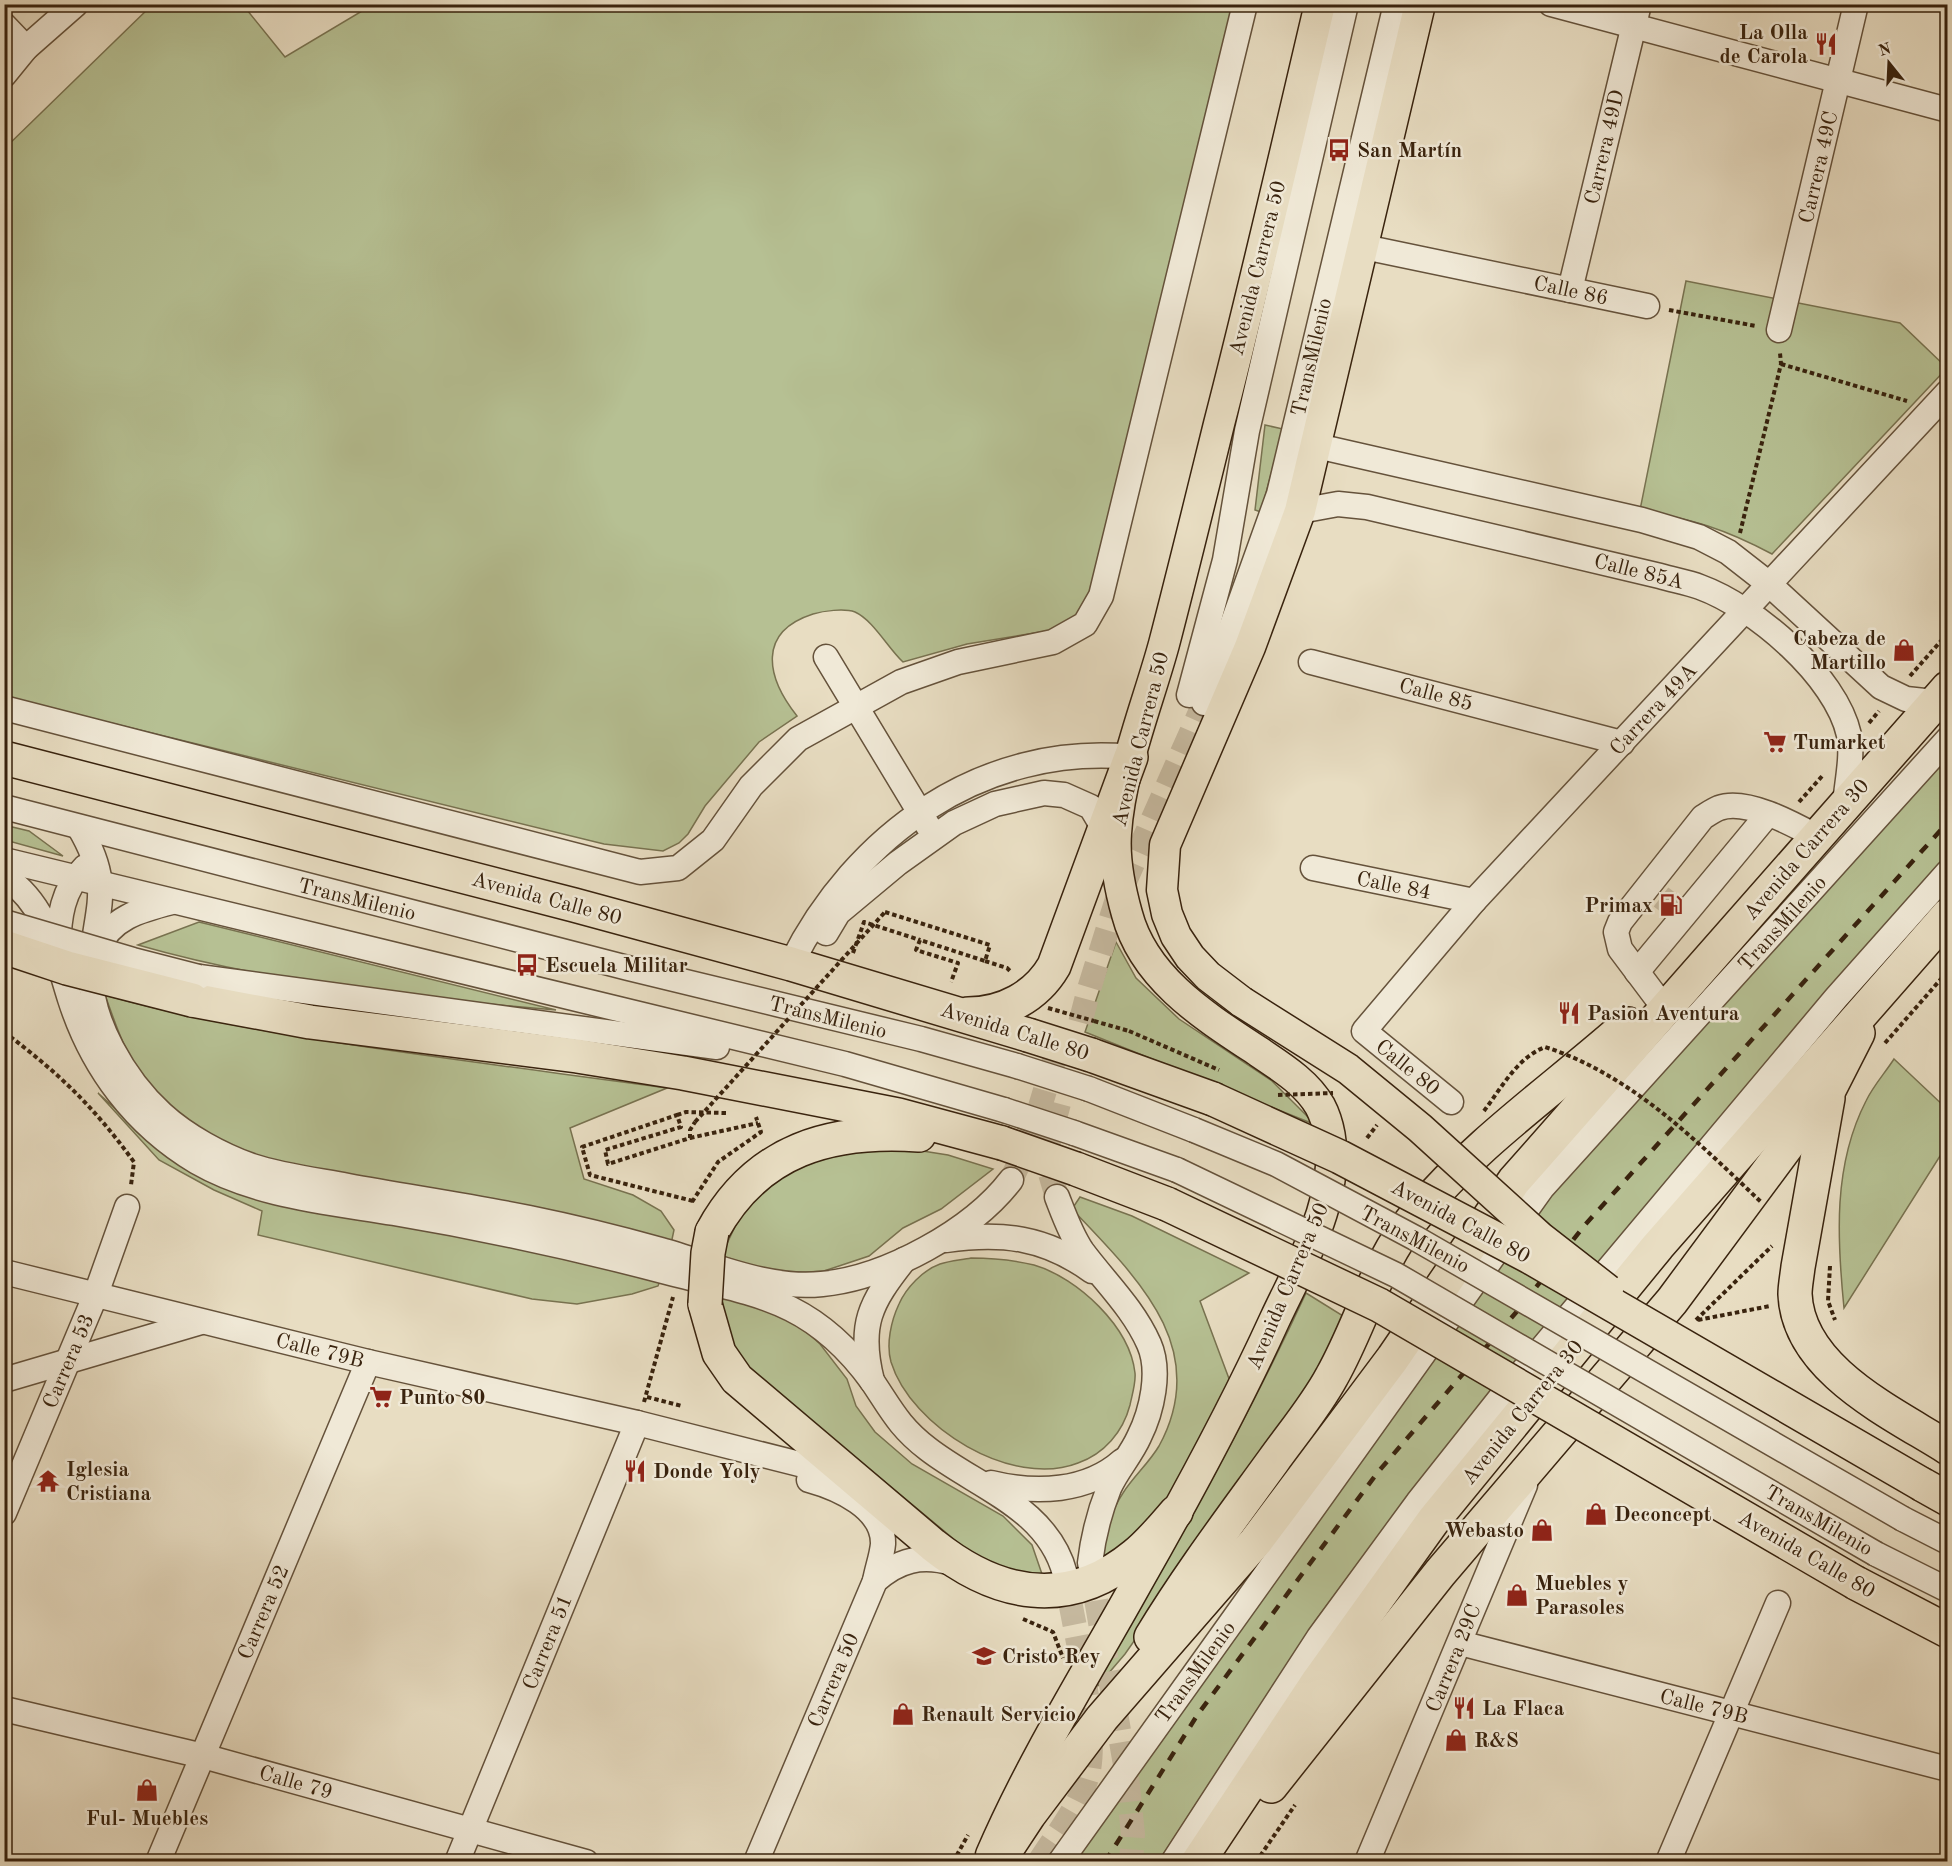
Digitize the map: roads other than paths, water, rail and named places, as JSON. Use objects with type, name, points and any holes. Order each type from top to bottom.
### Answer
[{"type":"highway","name":"Avenida Carrera 30","points":[[998,1862],[1029,1815],[1102,1718],[1256,1541],[1393,1358],[1514,1181],[1661,1004],[1736,930],[1941,695]]},
{"type":"highway","points":[[957,1002],[989,1012],[1023,999],[1045,982],[1111,841],[1131,757]]},
{"type":"highway","name":"Avenida Calle 80","points":[[4,758],[574,905],[799,967],[957,1002],[1029,1035],[1091,1055],[1219,1086],[1340,1157],[1530,1257],[1935,1492]]},
{"type":"highway","name":"Avenida Carrera 30","points":[[1198,1862],[1318,1680],[1433,1521],[1666,1237],[1947,915]]},
{"type":"highway","name":"Avenida Calle 80","points":[[4,947],[67,968],[196,988],[310,1022],[577,1056],[683,1073],[898,1115],[1002,1143],[1076,1169],[1167,1204],[1306,1268],[1388,1310],[1856,1583],[1947,1631]]},
{"type":"highway","name":"Avenida Carrera 30","points":[[1213,1862],[1363,1667],[1539,1454],[1672,1301],[1830,1088],[1881,989]]},
{"type":"highway","name":"Avenida Carrera 30","points":[[1102,1718],[1171,1605],[1327,1384],[1379,1275],[1413,1218],[1452,1175],[1491,1139],[1661,1004]]},
{"type":"highway","points":[[1830,1088],[1798,1267],[1795,1295],[1800,1316],[1816,1349],[1846,1383],[1947,1448]]},
{"type":"highway","points":[[1002,1143],[902,1134],[856,1134],[819,1142],[787,1155],[754,1177],[735,1197],[712,1232],[708,1252],[705,1304],[719,1353],[737,1379],[958,1565],[1005,1587],[1027,1591],[1046,1591],[1077,1586],[1109,1573],[1134,1556],[1176,1512]]},
{"type":"main road","name":"Avenida Carrera 50","points":[[1131,757],[1164,645],[1220,423],[1320,4]]},
{"type":"main road","points":[[1420,4],[1300,511],[1250,647],[1174,819],[1165,845],[1161,873],[1167,914],[1176,936],[1190,957],[1208,976],[1242,1002],[1348,1069],[1420,1128],[1540,1236],[1664,1336]]},
{"type":"main road","name":"Avenida Carrera 50","points":[[988,1862],[1015,1799],[1176,1512],[1257,1360],[1309,1245],[1326,1199],[1332,1167],[1331,1142],[1322,1110],[1303,1085],[1287,1071],[1192,1006],[1173,989],[1139,945],[1126,913],[1111,841]]},
{"type":"street","points":[[4,75],[26,48],[76,4]]},
{"type":"street","points":[[4,708],[640,872],[678,868],[713,840],[751,786],[798,739],[901,682],[958,662],[1053,642],[1084,624],[1101,596],[1245,4]]},
{"type":"street","name":"TransMilenio","points":[[1346,4],[1247,431],[1226,560],[1196,699],[1279,494],[1396,4]]},
{"type":"street","points":[[1551,4],[1637,15],[1838,81],[1947,110]]},
{"type":"street","name":"Carrera 49C","points":[[1779,330],[1856,4]]},
{"type":"street","name":"Carrera 49D","points":[[1570,290],[1637,15]]},
{"type":"street","points":[[4,26],[26,48]]},
{"type":"street","name":"Calle 86","points":[[1364,247],[1647,306]]},
{"type":"street","name":"Carrera 49A","points":[[1364,1031],[1474,901],[1940,400]]},
{"type":"street","points":[[1317,446],[1672,528],[1699,537],[1734,557],[1769,584],[1881,687],[1906,699],[1941,695]]},
{"type":"street","name":"Calle 85A","points":[[1300,511],[1338,504],[1367,507],[1701,587],[1745,611],[1782,639],[1826,686],[1835,699],[1849,736],[1845,804]]},
{"type":"street","points":[[826,657],[934,836]]},
{"type":"street","name":"Calle 85","points":[[1311,662],[1622,743]]},
{"type":"street","name":"TransMilenio","points":[[1060,1862],[1542,1188],[1947,739]]},
{"type":"street","points":[[799,967],[823,908],[851,872],[883,840],[919,812],[964,787],[1013,769],[1072,758],[1110,755],[1131,757]]},
{"type":"street","points":[[799,967],[838,913],[866,887],[954,823],[996,804],[1044,793],[1064,795],[1091,807],[1111,841]]},
{"type":"street","points":[[1661,1004],[1620,949],[1616,932],[1620,922],[1655,891],[1703,817],[1719,807],[1737,806],[1768,814],[1817,837]]},
{"type":"street","name":"TransMilenio","points":[[4,807],[145,845],[921,1040],[1017,1066],[1089,1089],[1276,1164],[1415,1238],[1903,1519],[1947,1542]]},
{"type":"street","points":[[1637,972],[1768,814]]},
{"type":"street","name":"TransMilenio","points":[[79,827],[95,859],[100,884],[92,961],[92,984],[97,1011],[112,1049],[132,1082],[163,1116],[209,1147],[251,1166],[292,1176],[529,1218],[656,1249],[764,1280],[792,1285],[842,1281],[904,1259],[937,1241],[988,1206],[1011,1180]]},
{"type":"street","name":"TransMilenio","points":[[58,954],[59,916],[65,895],[75,877],[95,859],[117,850],[145,845]]},
{"type":"street","name":"TransMilenio","points":[[4,860],[845,1064],[1004,1110],[1177,1170],[1396,1275],[1876,1554],[1947,1590]]},
{"type":"street","name":"Calle 84","points":[[1313,868],[1474,901]]},
{"type":"street","points":[[1173,1862],[1319,1637],[1418,1502],[1509,1387],[1844,989],[1947,872]]},
{"type":"street","name":"TransMilenio","points":[[4,876],[22,890],[38,909],[58,954],[81,1029],[111,1083],[131,1111],[199,1163],[243,1183],[290,1196],[523,1236],[774,1301],[812,1320],[833,1337],[872,1381],[886,1406],[908,1432],[929,1450],[1010,1501],[1035,1523],[1060,1557],[1065,1574]]},
{"type":"street","name":"TransMilenio","points":[[92,961],[102,939],[115,923],[130,915],[176,902]]},
{"type":"street","name":"TransMilenio","points":[[4,922],[133,960],[196,988],[845,1064]]},
{"type":"street","name":"Calle 80","points":[[1364,1031],[1451,1102]]},
{"type":"street","name":"TransMilenio","points":[[1057,1197],[1081,1249],[1130,1307],[1150,1346],[1154,1377],[1151,1408],[1139,1438],[1125,1458],[1100,1512],[1094,1532],[1090,1563]]},
{"type":"street","name":"Carrera 53","points":[[4,1513],[96,1294],[127,1207]]},
{"type":"street","name":"TransMilenio","points":[[937,1241],[977,1235],[1013,1237],[1043,1244],[1074,1258],[1108,1283]]},
{"type":"street","name":"TransMilenio","points":[[872,1381],[865,1343],[870,1308],[883,1286],[904,1259]]},
{"type":"street","name":"Calle 79B","points":[[4,1272],[368,1362],[637,1423],[853,1477]]},
{"type":"street","points":[[4,1380],[202,1321]]},
{"type":"street","name":"Carrera 52","points":[[158,1862],[368,1362]]},
{"type":"street","name":"Calle 79B","points":[[637,1423],[683,1447],[820,1483],[860,1504],[873,1516],[881,1530],[883,1545],[875,1581]]},
{"type":"street","name":"Carrera 51","points":[[457,1862],[637,1423]]},
{"type":"street","name":"Carrera 29C","points":[[1367,1862],[1460,1643],[1501,1539],[1539,1454]]},
{"type":"street","name":"TransMilenio","points":[[977,1479],[1021,1489],[1056,1490],[1085,1483],[1109,1473],[1125,1458]]},
{"type":"street","points":[[875,1581],[894,1566],[922,1558],[958,1565]]},
{"type":"street","name":"Carrera 50","points":[[756,1862],[875,1581]]},
{"type":"street","points":[[1668,1862],[1778,1603]]},
{"type":"street","points":[[1913,1614],[1947,1642]]},
{"type":"street","name":"Calle 79B","points":[[1460,1643],[1947,1769]]},
{"type":"street","name":"Calle 79","points":[[4,1709],[202,1756],[586,1862]]},
{"type":"tunnel","points":[[1057,1197],[1049,1170],[1048,1145],[1089,989],[1116,902],[1204,703]]},
{"type":"tunnel","points":[[1661,897],[1682,913]]},
{"type":"tunnel","points":[[1011,1180],[1030,1140],[1055,1057]]},
{"type":"tunnel","points":[[1090,1565],[1127,1776],[1133,1834],[1131,1862]]},
{"type":"tunnel","points":[[1039,1862],[1078,1800],[1087,1778],[1090,1758],[1091,1734],[1088,1707],[1065,1574]]},
{"type":"railway","points":[[1105,1862],[1198,1714],[1378,1472],[1519,1309],[1584,1226],[1948,822]]},
{"type":"place","name":"La Olla de Carola","points":[[1826,44]]},
{"type":"place","name":"San Martín","points":[[1339,150]]},
{"type":"place","name":"Cabeza de Martillo","points":[[1904,650]]},
{"type":"place","name":"Tumarket","points":[[1775,742]]},
{"type":"place","name":"Primax","points":[[1671,905]]},
{"type":"place","name":"Escuela Militar","points":[[527,965]]},
{"type":"place","name":"Pasion Aventura","points":[[1569,1013]]},
{"type":"place","name":"Punto 80","points":[[381,1397]]},
{"type":"place","name":"Donde Yoly","points":[[635,1471]]},
{"type":"place","name":"Iglesia Cristiana","points":[[48,1481]]},
{"type":"place","name":"Deconcept","points":[[1596,1514]]},
{"type":"place","name":"Webasto","points":[[1542,1530]]},
{"type":"place","name":"Muebles y Parasoles","points":[[1517,1595]]},
{"type":"place","name":"Cristo Rey","points":[[984,1656]]},
{"type":"place","name":"La Flaca","points":[[1464,1708]]},
{"type":"place","name":"Renault Servicio","points":[[903,1714]]},
{"type":"place","name":"R&S","points":[[1456,1740]]},
{"type":"place","name":"Ful- Muebles","points":[[147,1790]]}]
